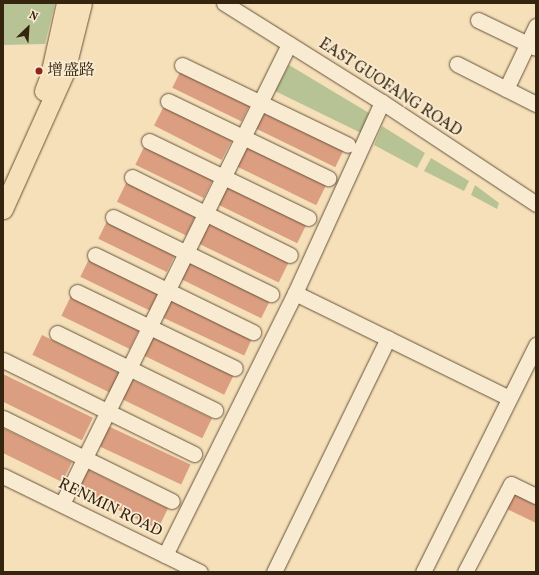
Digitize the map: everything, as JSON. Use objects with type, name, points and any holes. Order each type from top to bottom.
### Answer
[{"type":"main road","points":[[3,179],[50,75],[66,3]]},
{"type":"main road","points":[[3,210],[65,71],[82,3]]},
{"type":"street","name":"EAST GUOFANG ROAD","points":[[224,3],[382,102],[536,204]]},
{"type":"street","points":[[478,20],[532,46]]},
{"type":"street","points":[[506,89],[532,46],[536,26]]},
{"type":"street","points":[[62,504],[289,44]]},
{"type":"street","points":[[457,64],[536,104]]},
{"type":"street","points":[[182,65],[348,145]]},
{"type":"street","points":[[168,101],[328,178]]},
{"type":"street","points":[[165,555],[296,293],[382,102]]},
{"type":"street","points":[[149,141],[308,218]]},
{"type":"street","points":[[132,177],[290,255]]},
{"type":"street","points":[[113,216],[271,294]]},
{"type":"street","points":[[95,255],[253,332]]},
{"type":"street","points":[[77,292],[235,368]]},
{"type":"street","points":[[296,293],[509,398]]},
{"type":"street","points":[[57,333],[215,410]]},
{"type":"street","points":[[274,572],[388,338]]},
{"type":"street","points":[[423,572],[536,345]]},
{"type":"street","points":[[3,360],[194,454]]},
{"type":"street","points":[[3,418],[172,501]]},
{"type":"street","name":"RENMIN ROAD","points":[[3,476],[200,572]]},
{"type":"street","points":[[464,572],[511,484],[536,496]]},
{"type":"green space","points":[[3,3],[55,3],[45,44],[3,45]]},
{"type":"green space","points":[[289,65],[369,113],[361,133],[275,91]]},
{"type":"green space","points":[[382,126],[425,153],[417,168],[374,145]]},
{"type":"green space","points":[[431,158],[469,181],[464,191],[424,171]]},
{"type":"green space","points":[[475,185],[499,203],[497,209],[471,195]]},
{"type":"building","points":[[182,68],[251,102],[242,122],[172,88]]},
{"type":"building","points":[[164,106],[232,141],[222,160],[154,126]]},
{"type":"building","points":[[264,108],[345,147],[335,167],[254,128]]},
{"type":"building","points":[[145,145],[213,178],[204,198],[135,165]]},
{"type":"building","points":[[245,146],[326,185],[316,205],[235,166]]},
{"type":"building","points":[[127,181],[196,215],[186,235],[117,202]]},
{"type":"building","points":[[226,184],[307,223],[297,243],[216,204]]},
{"type":"building","points":[[108,219],[176,252],[167,272],[98,239]]},
{"type":"building","points":[[207,222],[289,262],[279,283],[197,243]]},
{"type":"building","points":[[90,257],[159,291],[150,311],[80,277]]},
{"type":"building","points":[[190,259],[271,298],[261,318],[180,279]]},
{"type":"building","points":[[71,296],[139,329],[130,349],[61,316]]},
{"type":"building","points":[[171,297],[253,335],[244,355],[162,317]]},
{"type":"building","points":[[42,335],[119,373],[110,392],[32,355]]},
{"type":"building","points":[[152,335],[234,375],[224,395],[142,355]]},
{"type":"building","points":[[3,374],[93,418],[82,440],[3,402]]},
{"type":"building","points":[[131,379],[212,418],[202,438],[121,399]]},
{"type":"building","points":[[108,426],[190,464],[181,484],[99,446]]},
{"type":"building","points":[[3,428],[72,462],[62,482],[3,453]]},
{"type":"building","points":[[87,469],[168,508],[158,529],[77,490]]},
{"type":"building","points":[[516,491],[536,501],[536,523],[507,509]]},
{"type":"place","name":"增盛路","points":[[39,71]]}]
